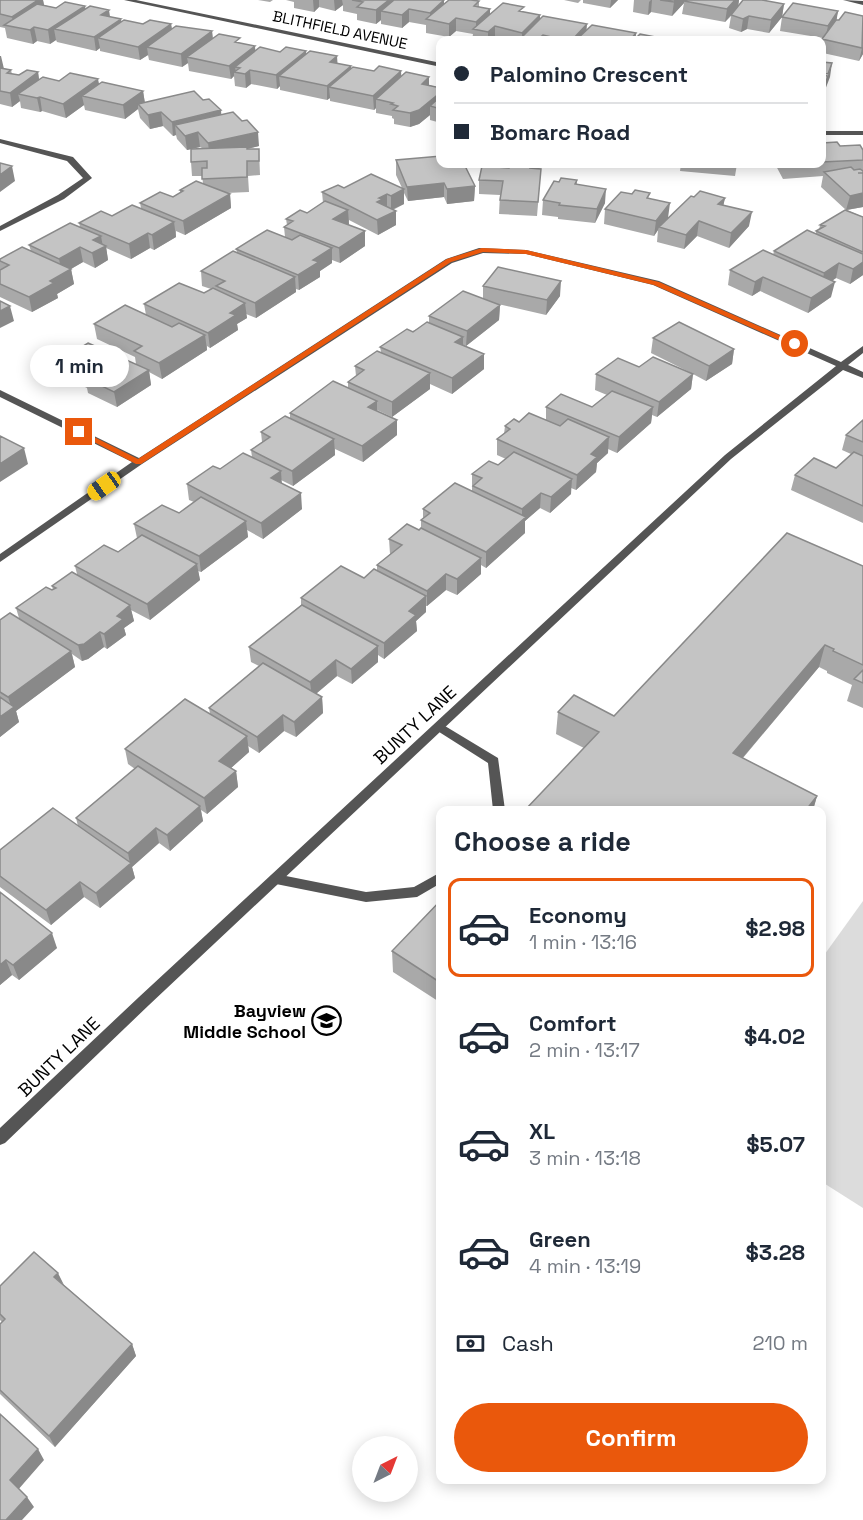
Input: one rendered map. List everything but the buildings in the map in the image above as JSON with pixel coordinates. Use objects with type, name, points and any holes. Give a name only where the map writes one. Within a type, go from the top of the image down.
[{"type":"street","name":"BLITHFIELD AVENUE","points":[[127,0],[436,64]]},
{"type":"street","points":[[846,0],[863,3]]},
{"type":"street","points":[[826,133],[863,133]]},
{"type":"street","points":[[0,141],[70,159],[88,178],[61,197],[0,229]]},
{"type":"street","points":[[0,559],[139,462],[449,261],[482,250],[526,252],[656,283],[863,375]]},
{"type":"street","name":"BUNTY LANE","points":[[0,1138],[728,457],[863,349]]},
{"type":"street","points":[[0,393],[139,462]]},
{"type":"street","points":[[440,727],[494,761],[499,806]]},
{"type":"street","points":[[276,879],[366,897],[417,892],[436,880]]},
{"type":"shaded area","points":[[863,901],[863,1208],[826,1185],[826,952]]},
{"type":"place","name":"Bayview Middle School","points":[[327,1021]]},
{"type":"route","points":[[79,432],[139,462],[449,261],[482,250],[526,252],[656,283],[795,344]]}]
